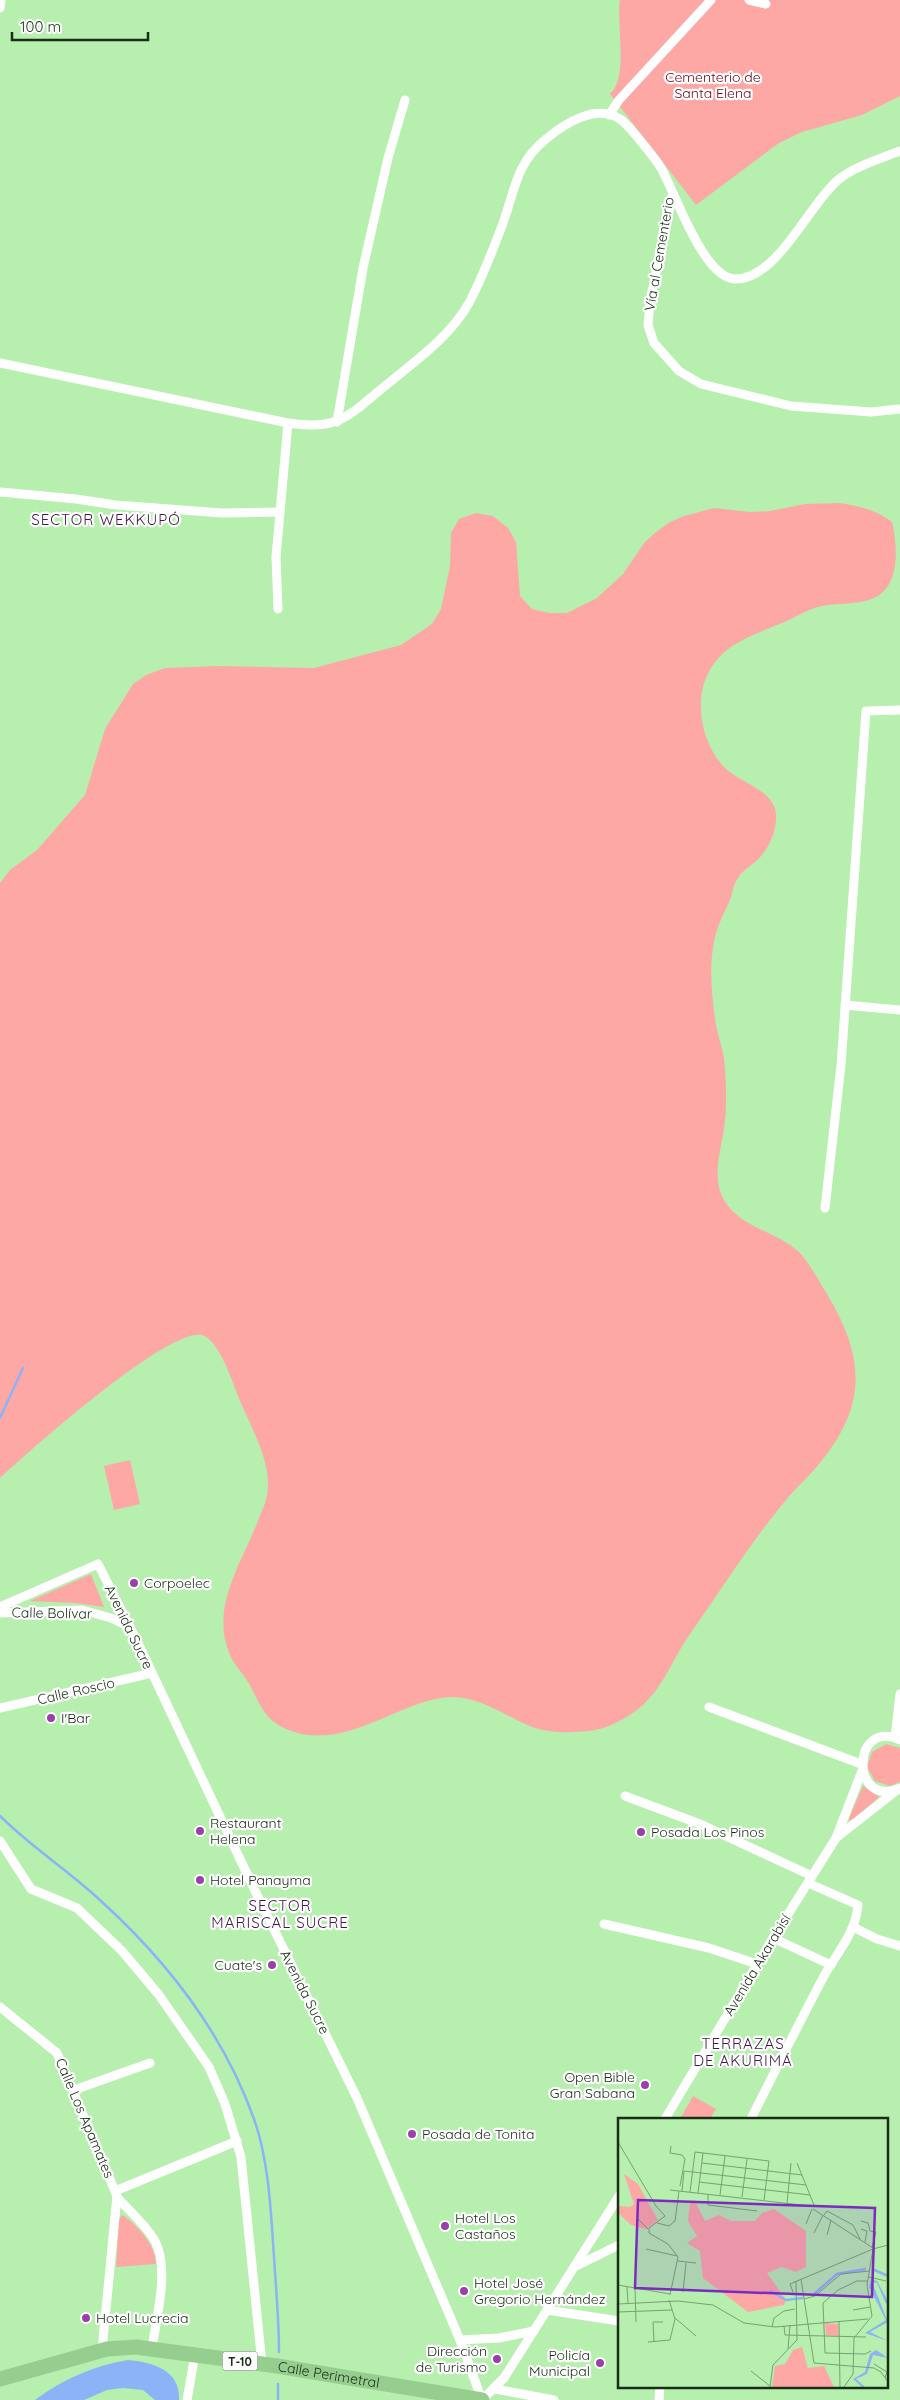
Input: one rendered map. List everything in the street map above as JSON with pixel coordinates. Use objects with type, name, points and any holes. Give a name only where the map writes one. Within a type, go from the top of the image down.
[{"type":"highway","name":"Calle Perimetral","points":[[0,2379],[102,2350],[120,2347],[195,2354],[482,2400]]},
{"type":"street","points":[[0,363],[288,423],[315,425],[337,422],[398,375],[457,321],[469,302],[487,263],[504,221],[517,177],[522,165],[531,154],[543,141],[568,124],[596,114],[609,115],[619,100],[711,0]]},
{"type":"street","points":[[749,0],[766,4]]},
{"type":"street","points":[[337,422],[363,268],[386,166],[405,100]]},
{"type":"street","name":"Vía al Cementerio","points":[[609,115],[620,120],[645,147],[660,168],[672,196],[651,294],[648,325],[654,343],[679,371],[701,384],[791,406],[871,412],[900,409]]},
{"type":"street","points":[[672,196],[696,242],[713,265],[729,278],[744,278],[754,274],[772,260],[837,181],[860,167],[900,151]]},
{"type":"street","points":[[278,609],[276,557],[288,423]]},
{"type":"street","points":[[0,492],[76,499],[116,505],[222,513],[280,512]]},
{"type":"street","points":[[824,1208],[845,1005],[866,711],[900,710]]},
{"type":"street","points":[[845,1005],[900,1010]]},
{"type":"street","name":"Calle Bolívar","points":[[0,1607],[98,1564]]},
{"type":"street","name":"Avenida Sucre","points":[[98,1564],[130,1627],[257,1896],[357,2098],[460,2340],[482,2400]]},
{"type":"street","name":"Calle Bolívar","points":[[0,1612],[82,1610],[111,1618],[130,1627]]},
{"type":"street","name":"Calle Roscio","points":[[0,1708],[152,1674]]},
{"type":"street","points":[[898,1739],[900,1694]]},
{"type":"street","points":[[709,1708],[862,1768],[868,1782],[879,1789],[899,1789]]},
{"type":"street","name":"Avenida Akarabisí","points":[[666,2118],[757,1964],[836,1838],[862,1768],[864,1752],[872,1742],[884,1737],[898,1739]]},
{"type":"street","name":"Avenida Akarabisí","points":[[836,1838],[899,1789]]},
{"type":"street","points":[[625,1796],[700,1824],[858,1905],[853,1927],[831,1965],[752,2118]]},
{"type":"street","points":[[0,1841],[31,1889],[77,1908],[122,1951],[146,1978],[209,2067],[225,2104],[237,2141],[245,2187],[262,2364]]},
{"type":"street","points":[[604,1924],[709,1948],[757,1964]]},
{"type":"street","points":[[853,1927],[900,1946]]},
{"type":"street","points":[[773,1938],[831,1965]]},
{"type":"street","name":"Calle Los Apamates","points":[[0,2007],[57,2053],[116,2194],[153,2239],[160,2254],[161,2285],[152,2349]]},
{"type":"street","points":[[74,2090],[150,2063]]},
{"type":"street","points":[[116,2194],[237,2141]]},
{"type":"street","name":"Calle Los Apamates","points":[[102,2350],[116,2194]]},
{"type":"street","points":[[482,2400],[496,2389],[618,2198]]},
{"type":"street","points":[[573,2268],[618,2246]]},
{"type":"street","points":[[547,2310],[618,2321]]},
{"type":"street","points":[[460,2340],[499,2338],[534,2331]]},
{"type":"street","points":[[187,2400],[195,2354]]},
{"type":"street","points":[[496,2389],[554,2400]]},
{"type":"green space","name":"Cementerio de Santa Elena","points":[[620,0],[900,0],[900,96],[862,115],[802,132],[779,143],[696,205],[610,94],[616,86],[619,76],[621,50]]},
{"type":"green space","points":[[839,503],[867,509],[880,514],[892,522],[896,554],[893,576],[889,585],[874,598],[861,602],[814,608],[737,643],[718,658],[711,668],[705,679],[701,705],[704,731],[715,756],[730,772],[763,793],[774,806],[776,815],[775,828],[768,847],[760,858],[742,873],[735,883],[713,946],[711,973],[713,1000],[716,1025],[724,1058],[726,1089],[724,1130],[718,1160],[718,1181],[724,1200],[731,1210],[750,1224],[792,1246],[801,1254],[827,1294],[840,1319],[850,1342],[855,1364],[852,1406],[844,1427],[814,1470],[778,1510],[751,1546],[688,1637],[651,1697],[638,1709],[618,1722],[587,1731],[545,1730],[532,1727],[477,1701],[453,1697],[421,1703],[342,1733],[322,1736],[301,1734],[280,1726],[261,1707],[248,1682],[232,1659],[225,1637],[223,1619],[231,1585],[265,1503],[268,1491],[265,1464],[258,1440],[242,1407],[228,1371],[219,1353],[208,1338],[202,1335],[185,1338],[160,1350],[67,1419],[0,1478],[0,883],[10,870],[37,850],[85,795],[105,729],[133,684],[146,675],[165,668],[217,666],[314,668],[401,645],[432,624],[441,609],[450,566],[451,533],[459,519],[476,513],[493,516],[508,528],[516,542],[520,596],[532,609],[549,613],[567,613],[597,598],[623,574],[644,543],[670,522],[684,516],[714,508],[750,512],[770,511],[805,504]]},
{"type":"green space","points":[[130,1460],[140,1504],[114,1510],[104,1466]]},
{"type":"green space","points":[[91,1574],[104,1607],[75,1603],[30,1601]]},
{"type":"green space","points":[[886,1744],[900,1748],[900,1782],[890,1786],[875,1781],[867,1767],[872,1752]]},
{"type":"green space","points":[[863,1786],[879,1797],[850,1822],[849,1818]]},
{"type":"green space","points":[[693,2096],[716,2109],[711,2118],[681,2118]]},
{"type":"green space","points":[[122,2215],[145,2236],[153,2250],[156,2264],[116,2267],[119,2219]]},
{"type":"water","points":[[128,2360],[155,2366],[170,2375],[175,2381],[179,2400],[155,2400],[143,2390],[123,2388],[107,2390],[84,2400],[35,2400],[79,2374]]},
{"type":"waterway","points":[[0,1418],[23,1368]]},
{"type":"waterway","points":[[0,1816],[24,1838],[89,1890],[149,1949],[191,2001],[227,2058],[242,2088],[254,2119],[263,2152],[270,2205],[279,2352]]},
{"type":"waterway","points":[[278,2384],[278,2400]]},
{"type":"place","name":"Corpoelec","points":[[134,1583]]},
{"type":"place","name":"I'Bar","points":[[51,1718]]},
{"type":"place","name":"Restaurant Helena","points":[[200,1831]]},
{"type":"place","name":"Posada Los Pinos","points":[[641,1832]]},
{"type":"place","name":"Hotel Panayma","points":[[200,1880]]},
{"type":"place","name":"Cuate's","points":[[272,1965]]},
{"type":"place","name":"Open Bible Gran Sabana","points":[[645,2085]]},
{"type":"place","name":"Posada de Tonita","points":[[412,2134]]},
{"type":"place","name":"Hotel Los Castaños","points":[[445,2226]]},
{"type":"place","name":"Hotel José Gregorio Hernández","points":[[464,2291]]},
{"type":"place","name":"Hotel Lucrecia","points":[[86,2318]]},
{"type":"place","name":"Dirección de Turismo","points":[[497,2359]]},
{"type":"place","name":"Policía Municipal","points":[[600,2363]]},
{"type":"district","name":"SECTOR WEKKUPÓ","points":[[106,519]]},
{"type":"district","name":"SECTOR MARISCAL SUCRE","points":[[280,1914]]},
{"type":"district","name":"TERRAZAS DE AKURIMÁ","points":[[743,2052]]}]
